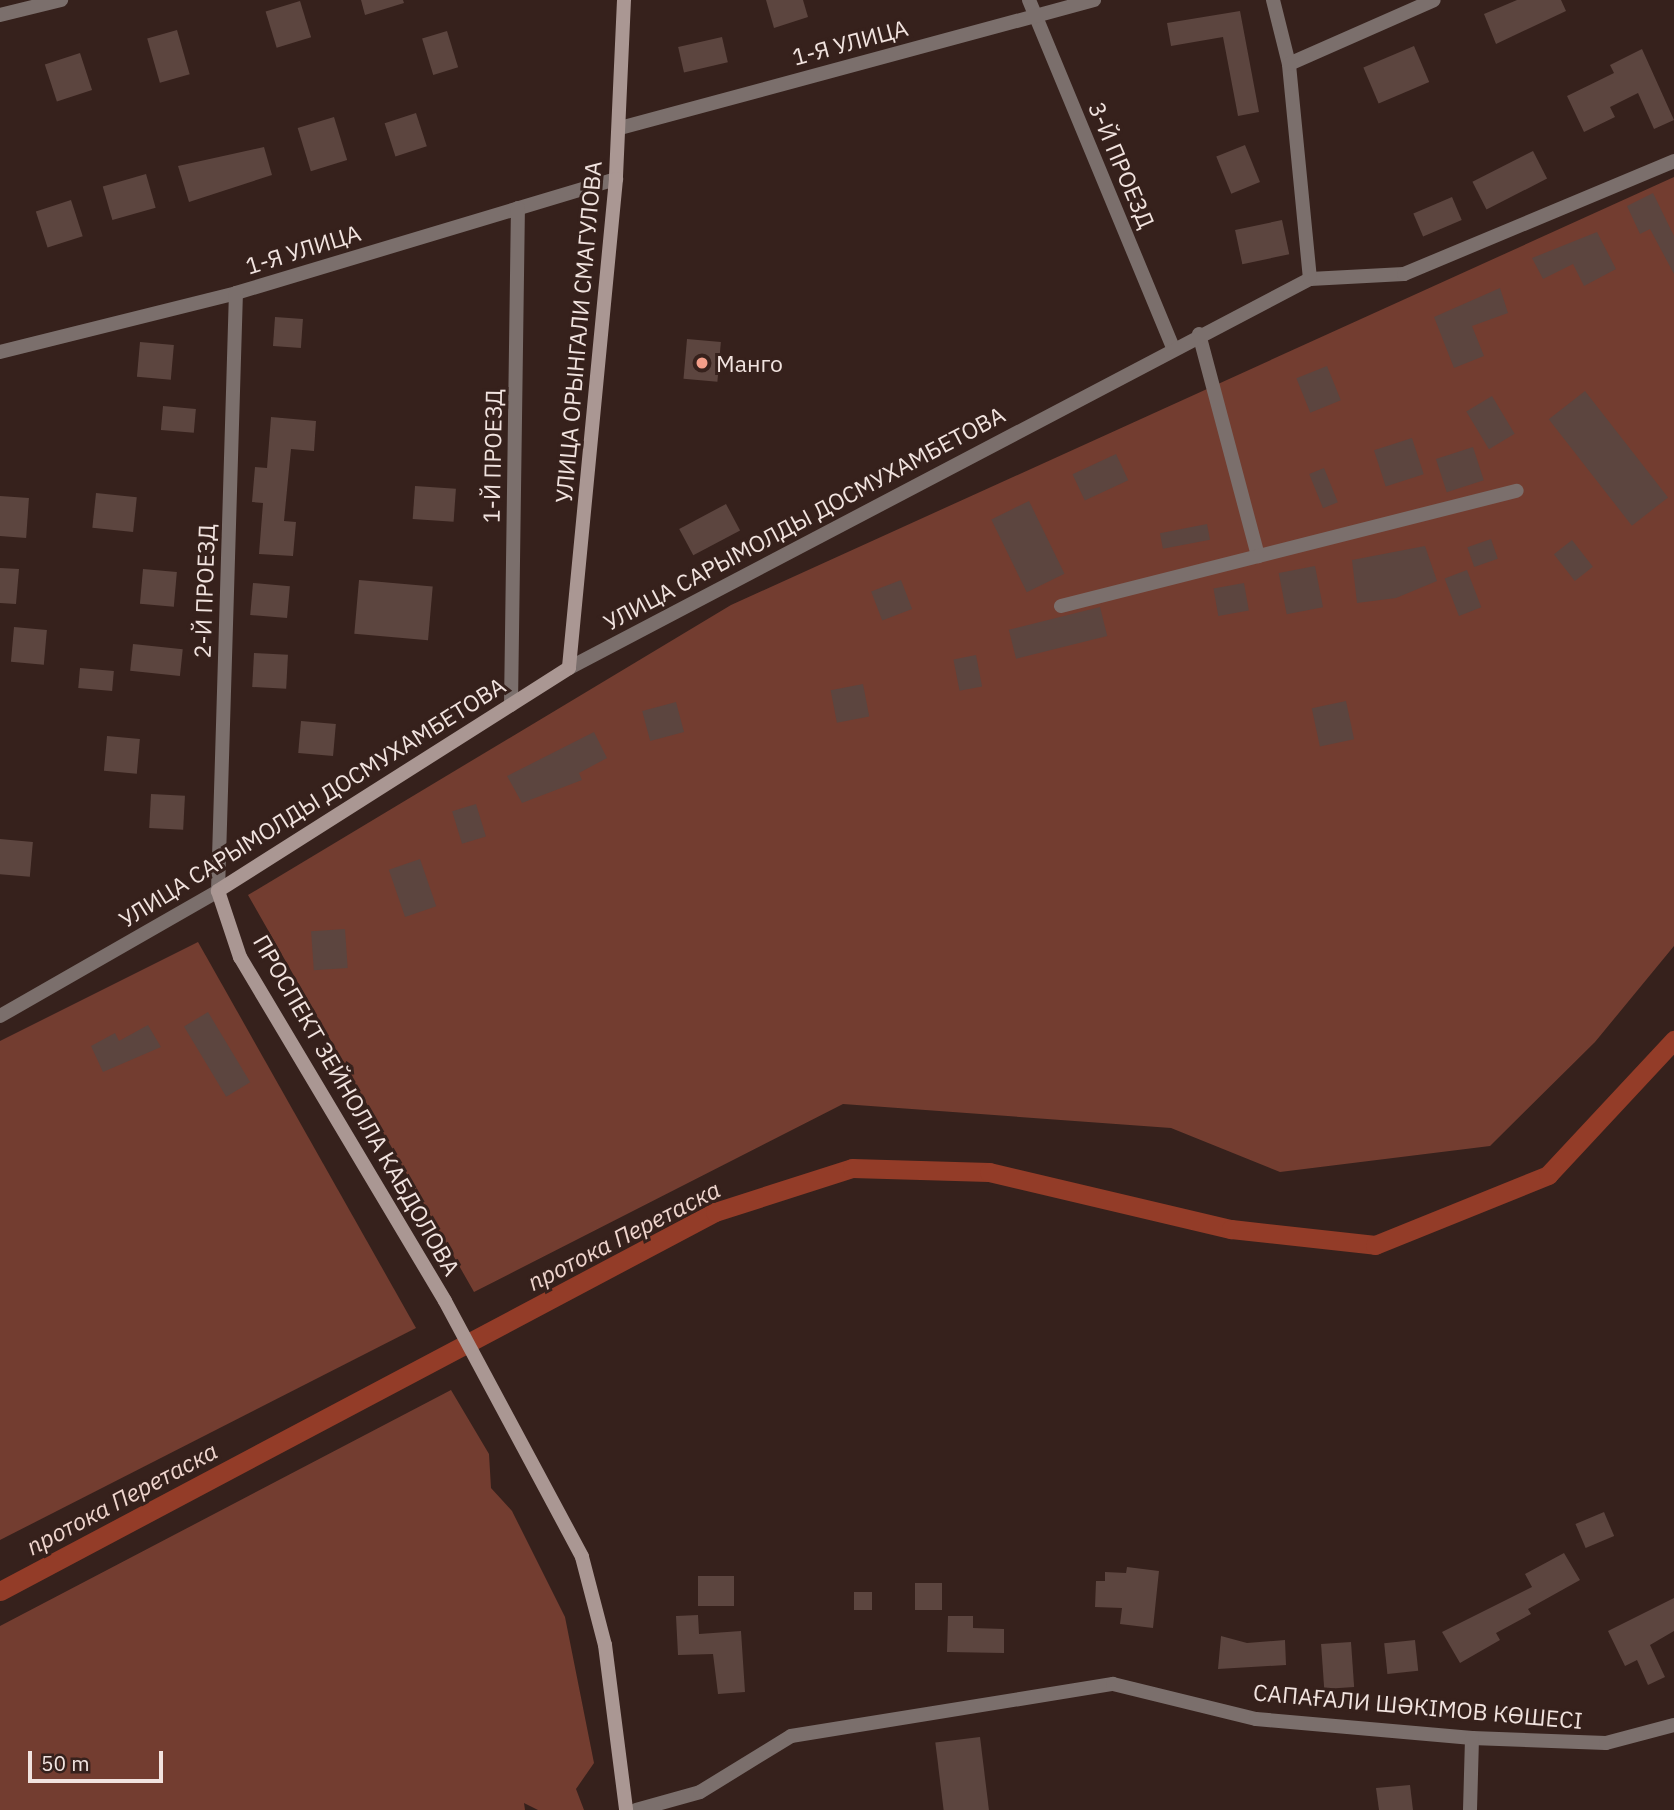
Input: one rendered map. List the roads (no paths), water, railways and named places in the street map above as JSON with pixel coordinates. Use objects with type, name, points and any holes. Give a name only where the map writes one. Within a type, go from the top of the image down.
[{"type":"main road","name":"УЛИЦА ОРЫНГАЛИ СМАГУЛОВА","points":[[569,668],[616,179],[624,0]]},
{"type":"main road","name":"УЛИЦА САРЫМОЛДЫ ДОСМУХАМБЕТОВА","points":[[218,891],[569,668]]},
{"type":"main road","name":"ПРОСПЕКТ ЗЕЙНОЛЛА КАБДОЛОВА","points":[[218,891],[240,957],[445,1301],[527,1446],[582,1557],[607,1658],[626,1810]]},
{"type":"street","points":[[0,15],[61,0]]},
{"type":"street","name":"3-Й ПРОЕЗД","points":[[1029,0],[1173,347]]},
{"type":"street","name":"1-Я УЛИЦА","points":[[620,128],[1094,0]]},
{"type":"street","points":[[1273,0],[1289,64],[1310,279]]},
{"type":"street","points":[[1289,64],[1434,0]]},
{"type":"street","name":"УЛИЦА САРЫМОЛДЫ ДОСМУХАМБЕТОВА","points":[[569,668],[1173,347],[1310,279],[1404,274],[1674,161]]},
{"type":"street","name":"1-Я УЛИЦА","points":[[0,352],[236,293],[616,179]]},
{"type":"street","name":"1-Й ПРОЕЗД","points":[[511,705],[518,208]]},
{"type":"street","name":"2-Й ПРОЕЗД","points":[[218,891],[236,293]]},
{"type":"street","points":[[1199,334],[1258,556]]},
{"type":"street","points":[[1061,606],[1517,491]]},
{"type":"street","name":"УЛИЦА САРЫМОЛДЫ ДОСМУХАМБЕТОВА","points":[[0,1016],[218,891]]},
{"type":"street","name":"САПАҒАЛИ ШӘКІМОВ КӨШЕСІ","points":[[636,1810],[700,1792],[791,1736],[1113,1684],[1256,1719],[1472,1738],[1606,1743],[1674,1725]]},
{"type":"street","points":[[1470,1810],[1472,1738]]},
{"type":"waterway","name":"протока Перетаска","points":[[0,1591],[715,1212],[852,1168],[989,1172],[1231,1229],[1375,1245],[1548,1175],[1674,1040]]},
{"type":"place","name":"Манго","points":[[702,363]]}]
